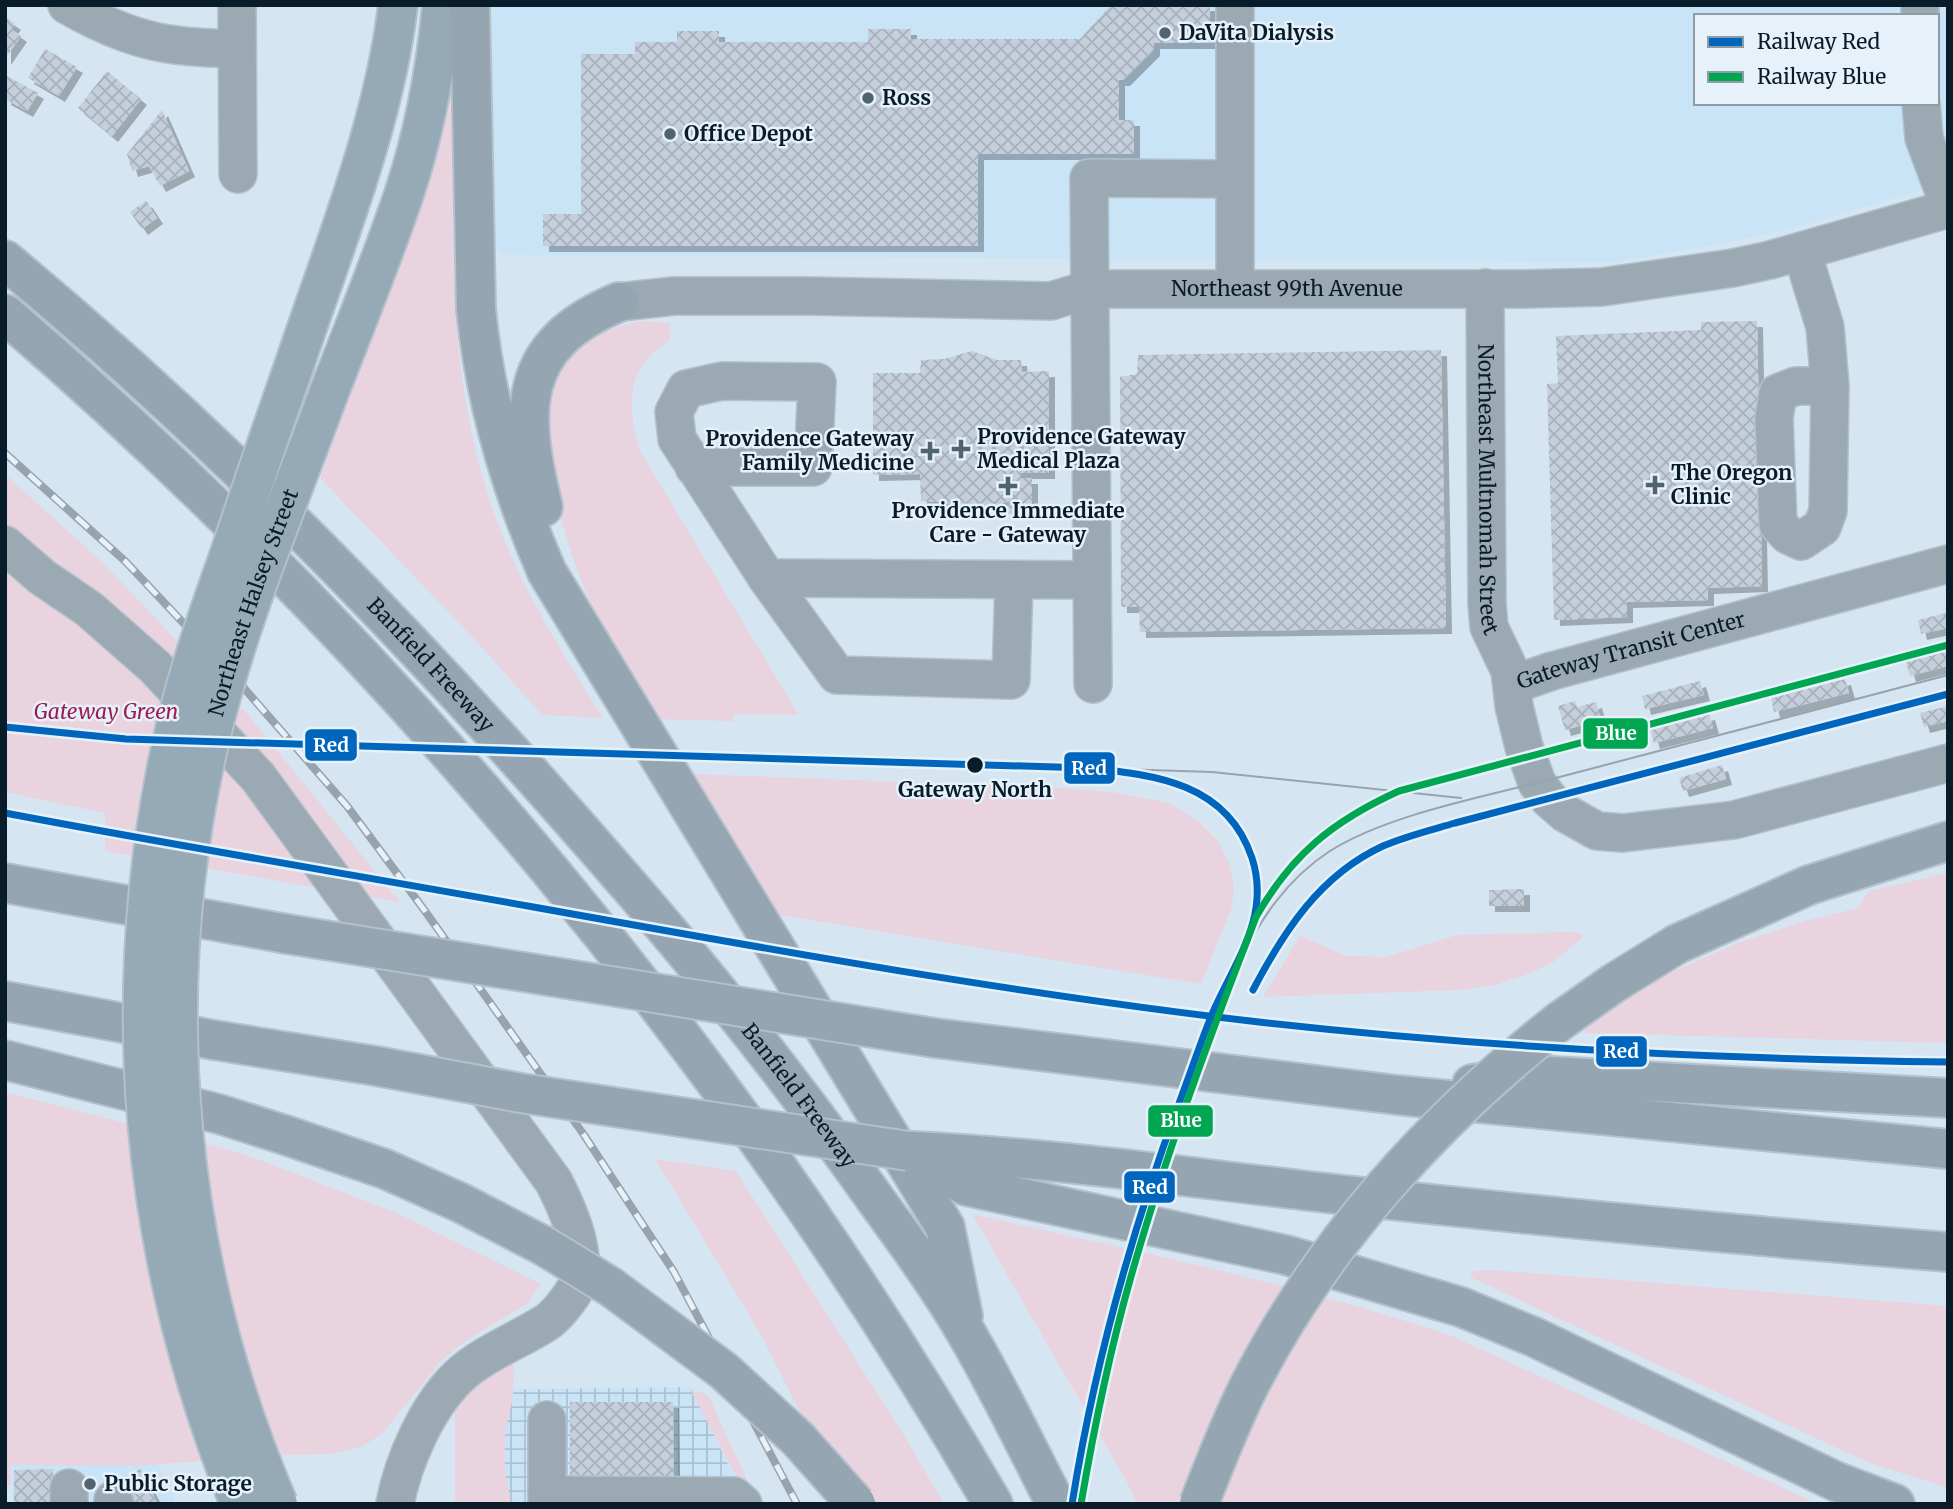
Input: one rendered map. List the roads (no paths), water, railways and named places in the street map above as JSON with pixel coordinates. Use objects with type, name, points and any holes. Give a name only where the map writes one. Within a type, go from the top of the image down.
[{"type":"highway","points":[[470,5],[476,309],[490,404],[511,483],[547,572],[945,1227],[967,1335]]},
{"type":"highway","name":"Banfield Freeway","points":[[5,260],[134,371],[231,461],[362,591],[506,744],[642,900],[778,1067],[841,1150],[967,1335],[1056,1504]]},
{"type":"highway","points":[[547,572],[544,513],[529,439],[528,415],[532,389],[542,362],[556,342],[577,323],[596,311],[619,302]]},
{"type":"highway","points":[[5,314],[106,402],[255,548],[401,701],[531,849],[659,1009],[787,1181],[899,1348],[993,1504]]},
{"type":"highway","points":[[1199,1504],[1248,1388],[1280,1331],[1329,1258],[1370,1204],[1460,1107],[1515,1056],[1560,1021],[1677,944],[1809,885],[1945,842]]},
{"type":"highway","points":[[5,883],[287,934],[935,1038],[1397,1095],[1948,1149]]},
{"type":"highway","points":[[5,1000],[214,1040],[521,1093],[908,1151],[1011,1157],[1750,1236],[1948,1252]]},
{"type":"highway","points":[[5,1060],[219,1114],[385,1169],[461,1203],[544,1247],[611,1287],[723,1371],[798,1439],[856,1504]]},
{"type":"highway","points":[[1397,1095],[1532,1075],[1948,1098]]},
{"type":"highway","points":[[908,1151],[966,1186],[1286,1255],[1461,1307],[1534,1337],[1837,1482],[1895,1504]]},
{"type":"main road","name":"Northeast Halsey Street","points":[[240,1504],[216,1443],[197,1383],[181,1326],[159,1219],[145,1109],[141,1052],[142,990],[151,861],[175,731],[212,604],[370,138],[398,5]]},
{"type":"main road","name":"Northeast Halsey Street","points":[[278,1504],[250,1431],[232,1373],[193,1211],[180,1097],[180,940],[197,800],[210,741],[249,612],[405,193],[430,93],[439,45],[442,5]]},
{"type":"street","points":[[67,5],[89,18],[138,37],[174,45],[237,49]]},
{"type":"street","points":[[237,5],[238,174]]},
{"type":"street","points":[[1235,5],[1235,287]]},
{"type":"street","points":[[1921,105],[1924,138],[1948,202]]},
{"type":"street","points":[[1093,684],[1091,580],[1106,455],[1090,289],[1089,178],[1234,179]]},
{"type":"street","name":"Northeast 99th Avenue","points":[[619,302],[674,296],[1051,301],[1090,289],[1602,287],[1733,268],[1802,252],[1948,209]]},
{"type":"street","points":[[1802,252],[1825,327],[1830,386],[1828,510],[1822,527],[1801,541],[1788,536],[1778,524],[1774,418],[1778,393],[1796,386],[1830,386]]},
{"type":"street","name":"Northeast Multnomah Street","points":[[1485,288],[1487,604],[1489,627],[1509,672]]},
{"type":"street","points":[[694,467],[767,578],[837,675],[1011,680],[1014,580]]},
{"type":"street","points":[[5,545],[42,577],[89,610],[155,667],[258,777],[554,1182],[570,1215],[579,1251],[580,1278],[572,1297],[547,1323],[509,1342],[458,1377],[423,1423],[398,1485],[395,1504]]},
{"type":"street","name":"Gateway Transit Center","points":[[1948,564],[1552,671],[1509,672],[1524,747],[1537,783],[1549,799],[1565,813],[1597,831],[1623,833],[1734,820],[1948,763]]},
{"type":"street","points":[[767,578],[1091,580]]},
{"type":"street","points":[[547,1420],[547,1499],[734,1496],[743,1504]]},
{"type":"tram line","points":[[1235,969],[1275,903],[1300,875],[1330,851],[1380,827],[1438,808],[1948,675]]},
{"type":"tram line","points":[[1088,768],[1212,772],[1461,798]]},
{"type":"railway","points":[[5,453],[125,561],[236,679],[347,806],[584,1135],[674,1272],[797,1504]]},
{"type":"rail line","name":"Blue","points":[[1081,1504],[1115,1336],[1173,1142],[1256,917],[1284,875],[1300,857],[1334,827],[1399,791],[1948,645]]},
{"type":"rail line","name":"Red","points":[[1253,990],[1291,926],[1322,889],[1340,872],[1383,846],[1455,823],[1948,694]]},
{"type":"rail line","name":"Red","points":[[5,727],[126,739],[1088,768],[1139,774],[1163,780],[1186,787],[1207,798],[1225,813],[1241,833],[1252,858],[1257,879],[1254,919],[1240,957],[1204,1035],[1144,1204],[1115,1302],[1091,1402],[1072,1504]]},
{"type":"rail line","name":"Red","points":[[5,813],[808,956],[1169,1011],[1431,1039],[1603,1051],[1948,1062]]},
{"type":"place","name":"DaVita Dialysis","points":[[1165,33]]},
{"type":"place","name":"Ross","points":[[868,98]]},
{"type":"place","name":"Office Depot","points":[[670,134]]},
{"type":"place","name":"Providence Gateway Medical Plaza","points":[[961,449]]},
{"type":"place","name":"Providence Gateway Family Medicine","points":[[930,451]]},
{"type":"place","name":"The Oregon Clinic","points":[[1655,485]]},
{"type":"place","name":"Providence Immediate Care - Gateway","points":[[1008,486]]},
{"type":"place","name":"Gateway North","points":[[975,765]]},
{"type":"place","name":"Public Storage","points":[[90,1484]]},
{"type":"park label","name":"Gateway Green","points":[[106,712]]}]
